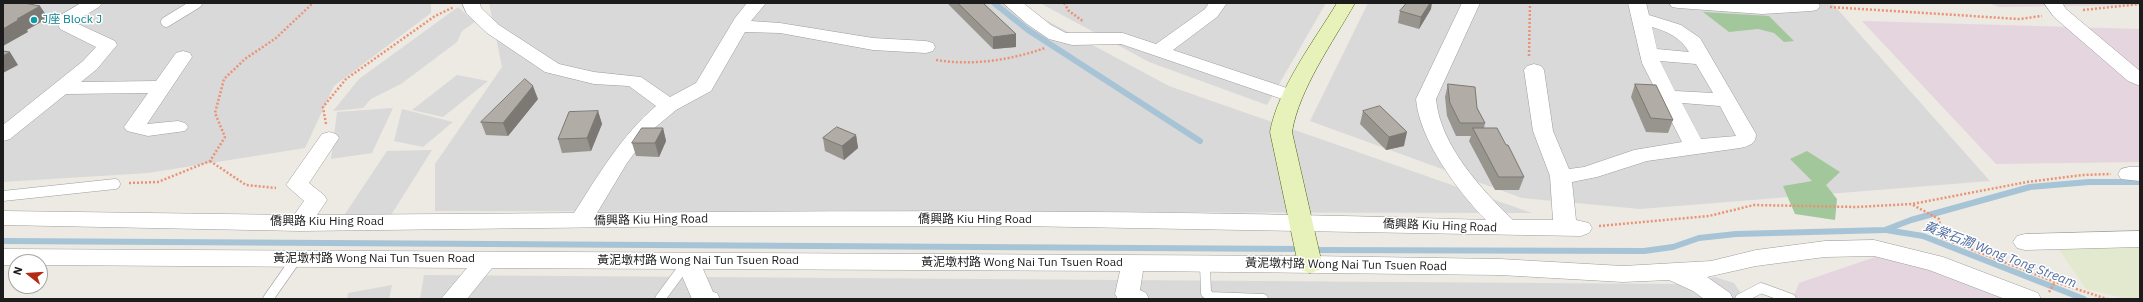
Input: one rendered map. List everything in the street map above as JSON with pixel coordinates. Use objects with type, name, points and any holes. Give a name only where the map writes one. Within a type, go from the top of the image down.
[{"type":"street","points":[[3,135],[90,65],[108,45],[66,25],[65,20],[93,3]]},
{"type":"street","points":[[581,220],[618,160],[644,127],[669,106],[704,87],[741,16],[757,3]]},
{"type":"street","points":[[1012,3],[1055,35],[1081,40],[1105,38],[1124,39],[1292,96]]},
{"type":"street","points":[[1159,51],[1211,13],[1218,3]]},
{"type":"street","points":[[1310,264],[1281,132],[1284,115],[1292,96],[1346,3]]},
{"type":"street","points":[[1471,3],[1426,99],[1427,112],[1436,136],[1473,194],[1507,228]]},
{"type":"street","points":[[1678,3],[1762,9],[1811,6]]},
{"type":"street","points":[[463,5],[473,10],[493,29],[552,68],[594,78],[634,81],[669,106]]},
{"type":"street","points":[[2057,8],[2134,78],[2140,80]]},
{"type":"street","points":[[1561,176],[1583,175],[1619,161],[1694,145],[1740,142],[1746,139],[1746,134],[1692,42],[1685,34],[1639,10]]},
{"type":"street","points":[[1639,10],[1648,54],[1667,96],[1694,145]]},
{"type":"street","points":[[741,16],[780,28],[873,44],[921,47]]},
{"type":"street","points":[[1648,54],[1702,59]]},
{"type":"street","points":[[178,127],[137,130],[134,127],[183,57]]},
{"type":"street","points":[[1534,70],[1543,130],[1561,176],[1573,228]]},
{"type":"street","points":[[62,88],[162,87]]},
{"type":"street","points":[[1667,96],[1726,100]]},
{"type":"street","points":[[300,223],[316,200],[297,186],[329,138]]},
{"type":"street","name":"僑興路 Kiu Hing Road","points":[[3,218],[300,223],[581,220],[1018,219],[1573,228]]},
{"type":"street","points":[[2025,242],[2140,239]]},
{"type":"street","name":"黃泥墩村路 Wong Nai Tun Tsuen Road","points":[[3,257],[1310,264],[1500,267],[1623,274],[1710,269],[1756,258],[1825,249],[1874,248],[1934,263],[2029,299]]},
{"type":"street","points":[[453,299],[474,276],[485,260]]},
{"type":"street","points":[[688,261],[704,298],[708,299]]},
{"type":"street","points":[[1133,263],[1127,294],[1137,299]]},
{"type":"street","points":[[1674,272],[1702,285],[1721,299]]},
{"type":"lane","points":[[166,22],[197,3]]},
{"type":"lane","points":[[3,196],[114,184]]},
{"type":"lane","points":[[268,299],[296,259]]},
{"type":"lane","points":[[660,299],[688,261]]},
{"type":"lane","points":[[1205,264],[1206,293],[1211,298],[1263,299]]},
{"type":"lane","points":[[1740,299],[1761,288],[1791,299]]},
{"type":"path","points":[[114,184],[158,182],[210,161],[225,137],[215,113],[224,79],[245,59],[276,38],[313,3]]},
{"type":"path","points":[[1530,3],[1529,63],[1534,70]]},
{"type":"path","points":[[1811,6],[2019,20],[2057,8],[2140,4]]},
{"type":"path","points":[[324,106],[346,79],[435,16],[463,5]]},
{"type":"path","points":[[921,47],[926,58],[944,63],[966,63],[1012,57],[1041,50]]},
{"type":"path","points":[[210,161],[246,186],[284,188]]},
{"type":"path","points":[[1573,228],[1708,216],[1754,205],[1856,207],[1912,204],[2027,182],[2082,175],[2135,174]]},
{"type":"path","points":[[1912,204],[1939,219],[1942,238],[2054,283],[2107,299]]},
{"type":"shaded area","points":[[3,3],[431,3],[431,13],[334,86],[305,148],[148,173],[3,182]]},
{"type":"shaded area","points":[[489,3],[1014,3],[1169,86],[1532,213],[435,211],[435,164],[502,67]]},
{"type":"shaded area","points":[[1040,3],[1326,3],[1267,105],[1149,62]]},
{"type":"shaded area","points":[[1368,3],[1832,3],[1990,181],[1640,209],[1522,198],[1310,121]]},
{"type":"shaded area","points":[[1988,3],[2140,3],[2140,5],[1999,7]]},
{"type":"shaded area","points":[[458,7],[475,22],[462,31],[457,42],[401,84],[371,99],[363,108],[333,111],[359,79]]},
{"type":"shaded area","points":[[1862,21],[2140,29],[2140,162],[1996,164]]},
{"type":"shaded area","points":[[457,75],[488,81],[443,117],[412,110]]},
{"type":"shaded area","points":[[393,108],[372,153],[331,159],[337,112]]},
{"type":"shaded area","points":[[402,109],[453,122],[423,147],[394,141]]},
{"type":"shaded area","points":[[432,150],[391,215],[343,217],[387,151]]},
{"type":"shaded area","points":[[1881,255],[1924,264],[2004,299],[1793,299],[1799,283]]},
{"type":"shaded area","points":[[424,275],[1677,284],[1715,277],[1734,283],[1745,299],[420,299]]},
{"type":"shaded area","points":[[392,285],[389,299],[347,299],[348,293]]},
{"type":"green space","points":[[1703,12],[1769,16],[1794,41],[1784,42],[1774,33],[1758,29],[1729,32]]},
{"type":"green space","points":[[1807,151],[1840,172],[1826,185],[1837,199],[1835,220],[1795,214],[1783,186],[1812,181],[1790,159]]},
{"type":"green space","points":[[2140,244],[2140,299],[2128,299],[2086,289],[2056,245]]},
{"type":"building","points":[[3,3],[24,3],[40,6],[3,29]]},
{"type":"building","points":[[958,3],[983,3],[1016,34],[993,37]]},
{"type":"building","points":[[1407,3],[1430,3],[1421,17],[1400,11]]},
{"type":"building","points":[[3,51],[10,52],[3,56]]},
{"type":"building","points":[[525,79],[533,86],[503,123],[481,122]]},
{"type":"building","points":[[1448,84],[1475,87],[1477,108],[1485,123],[1460,123],[1450,103]]},
{"type":"building","points":[[1635,84],[1656,85],[1673,120],[1651,118]]},
{"type":"building","points":[[1380,106],[1407,132],[1389,137],[1363,111]]},
{"type":"building","points":[[598,111],[587,138],[558,139],[569,112]]},
{"type":"building","points":[[837,127],[856,135],[842,146],[823,138]]},
{"type":"building","points":[[642,128],[663,128],[655,143],[632,143]]},
{"type":"building","points":[[1473,128],[1497,128],[1506,145],[1508,145],[1524,177],[1499,177]]},
{"type":"waterway","points":[[994,3],[1028,30],[1200,141]]},
{"type":"waterway","points":[[1311,250],[1644,251],[1673,247],[1699,238],[1736,234],[1885,230],[1911,220],[2030,187],[2089,182],[2140,182]]},
{"type":"waterway","name":"黃棠石澗 Wong Tong Stream","points":[[1886,230],[1923,236],[2084,299]]},
{"type":"waterway","points":[[3,241],[1301,249]]},
{"type":"place","name":"J座 Block J","points":[[34,20]]}]
